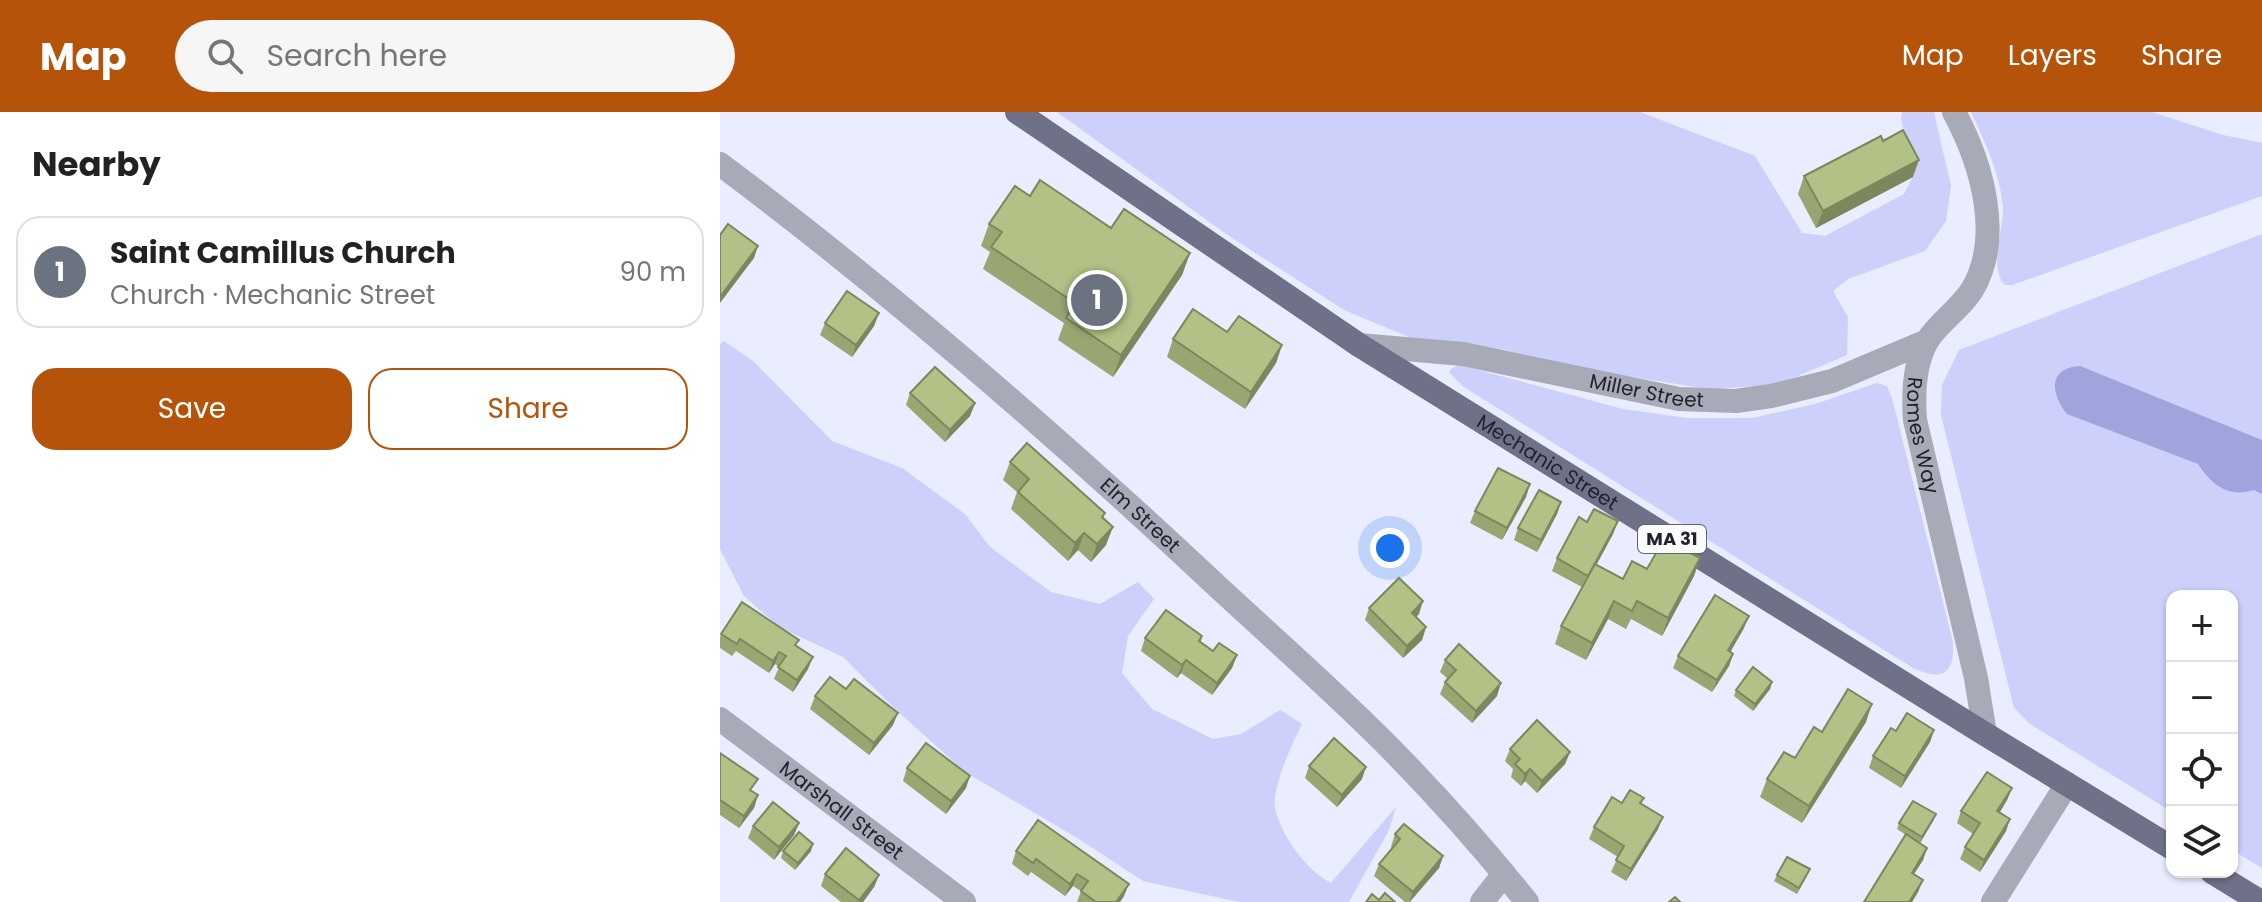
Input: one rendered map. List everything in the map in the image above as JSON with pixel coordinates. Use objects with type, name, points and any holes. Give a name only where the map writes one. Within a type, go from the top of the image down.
[{"type":"main road","name":"Mechanic Street","points":[[1017,112],[1359,345],[2166,844]]},
{"type":"main road","points":[[2222,878],[2261,902]]},
{"type":"street","name":"Romes Way","points":[[1954,112],[1977,168],[1988,226],[1987,245],[1984,262],[1973,288],[1959,308],[1927,341],[1916,373],[1913,396],[1915,420],[1976,678],[1985,734]]},
{"type":"street","name":"Elm Street","points":[[720,164],[806,229],[1010,397],[1150,523],[1382,739],[1527,902]]},
{"type":"street","name":"Miller Street","points":[[1359,345],[1463,354],[1679,399],[1736,401],[1832,381],[1927,341]]},
{"type":"street","name":"Marshall Street","points":[[720,719],[953,899]]},
{"type":"street","points":[[1993,902],[2067,784]]},
{"type":"street","points":[[1482,902],[1504,874]]},
{"type":"shaded area","points":[[1057,112],[1640,112],[1755,156],[1802,233],[1825,236],[1904,194],[1915,173],[1902,112],[1934,112],[1951,186],[1946,221],[1925,251],[1848,279],[1833,291],[1848,317],[1847,355],[1777,385],[1708,389],[1589,370],[1502,349],[1411,338],[1344,310],[1226,234]]},
{"type":"shaded area","points":[[1971,112],[2152,112],[2223,135],[2262,143],[2262,196],[2005,285],[2000,277],[1997,258],[2003,216],[1999,182]]},
{"type":"shaded area","points":[[2262,234],[2262,868],[2238,854],[2238,590],[2166,590],[2166,808],[2030,724],[2014,708],[1941,415],[1942,385],[1959,350]]},
{"type":"shaded area","points":[[724,341],[753,361],[832,441],[902,468],[965,514],[990,547],[1051,592],[1100,604],[1138,582],[1154,599],[1128,636],[1122,673],[1152,709],[1213,739],[1241,734],[1280,710],[1302,724],[1279,778],[1275,808],[1289,841],[1304,861],[1322,877],[1331,883],[1396,807],[1389,830],[1349,902],[1239,902],[1143,881],[965,772],[843,657],[779,627],[744,596],[720,549],[720,344]]},
{"type":"shaded area","points":[[1460,365],[1623,409],[1687,418],[1752,418],[1815,404],[1877,383],[1887,386],[1953,642],[1949,668],[1931,674],[1913,668],[1464,387],[1449,372]]},
{"type":"shaded area","points":[[2080,366],[2262,440],[2262,494],[2254,490],[2229,491],[2215,484],[2198,464],[2067,414],[2055,391],[2055,383],[2062,372]]},
{"type":"building","points":[[1903,130],[1919,160],[1823,211],[1804,176],[1881,136],[1883,141]]},
{"type":"building","points":[[1040,180],[1111,228],[1124,209],[1190,253],[1121,355],[1066,318],[1075,303],[991,247],[1002,232],[989,224],[1015,186],[1030,196]]},
{"type":"building","points":[[728,224],[758,246],[720,297],[720,235]]},
{"type":"building","points":[[847,291],[879,313],[856,345],[825,323]]},
{"type":"building","points":[[1193,309],[1227,332],[1239,316],[1282,345],[1251,392],[1173,339]]},
{"type":"building","points":[[935,367],[975,403],[950,430],[910,393]]},
{"type":"building","points":[[1027,443],[1105,513],[1102,517],[1113,527],[1097,544],[1084,533],[1075,543],[1018,492],[1029,479],[1010,462]]},
{"type":"building","points":[[1498,468],[1530,484],[1507,528],[1475,511]]},
{"type":"building","points":[[1539,490],[1561,502],[1541,540],[1518,528]]},
{"type":"building","points":[[1594,509],[1618,521],[1588,576],[1557,558],[1579,517],[1587,522]]},
{"type":"building","points":[[1664,539],[1700,558],[1668,618],[1637,601],[1632,611],[1614,601],[1592,643],[1561,626],[1595,564],[1623,579],[1632,561],[1647,569]]},
{"type":"building","points":[[1399,578],[1423,601],[1412,613],[1426,627],[1407,646],[1369,608]]},
{"type":"building","points":[[1715,595],[1749,616],[1728,650],[1733,654],[1717,680],[1678,656]]},
{"type":"building","points":[[742,602],[799,640],[795,645],[813,657],[797,680],[778,667],[786,656],[779,652],[773,661],[740,639],[737,644],[721,634]]},
{"type":"building","points":[[1166,610],[1202,636],[1199,641],[1213,651],[1219,643],[1237,655],[1217,683],[1186,660],[1182,665],[1145,638]]},
{"type":"building","points":[[1459,644],[1501,683],[1476,711],[1445,682],[1456,670],[1445,660]]},
{"type":"building","points":[[1753,667],[1772,682],[1755,704],[1736,690]]},
{"type":"building","points":[[830,677],[846,689],[854,679],[898,713],[874,743],[815,696]]},
{"type":"building","points":[[1848,689],[1872,704],[1809,806],[1767,779],[1784,752],[1795,758],[1814,727],[1822,732]]},
{"type":"building","points":[[1907,713],[1934,730],[1905,776],[1873,756],[1891,728],[1896,731]]},
{"type":"building","points":[[1537,720],[1570,752],[1542,781],[1530,769],[1525,774],[1515,764],[1520,759],[1510,749]]},
{"type":"building","points":[[1334,738],[1366,767],[1342,795],[1309,766]]},
{"type":"building","points":[[926,743],[970,776],[951,801],[907,768]]},
{"type":"building","points":[[720,753],[758,779],[750,790],[758,795],[744,816],[720,800]]},
{"type":"building","points":[[1987,772],[2012,788],[1997,811],[2010,819],[1984,860],[1965,847],[1980,823],[1961,811]]},
{"type":"building","points":[[1630,790],[1644,798],[1640,803],[1663,817],[1631,869],[1616,860],[1624,846],[1594,827],[1612,797],[1622,803]]},
{"type":"building","points":[[1913,801],[1936,814],[1922,837],[1899,823]]},
{"type":"building","points":[[773,802],[799,823],[779,847],[753,826]]},
{"type":"building","points":[[1038,820],[1129,884],[1116,902],[1096,902],[1081,891],[1088,881],[1077,874],[1070,884],[1036,859],[1033,863],[1016,851]]},
{"type":"building","points":[[1404,824],[1443,856],[1413,892],[1379,864],[1400,839],[1395,834]]},
{"type":"building","points":[[799,832],[813,844],[798,863],[783,851]]},
{"type":"building","points":[[1906,834],[1927,848],[1912,873],[1923,880],[1909,902],[1864,902]]},
{"type":"building","points":[[846,848],[879,875],[859,900],[825,874]]},
{"type":"building","points":[[1787,857],[1810,869],[1799,888],[1777,875]]},
{"type":"building","points":[[1385,893],[1395,902],[1366,902],[1372,894],[1379,900]]},
{"type":"place","name":"Saint Camillus Church","points":[[1097,300]]}]
